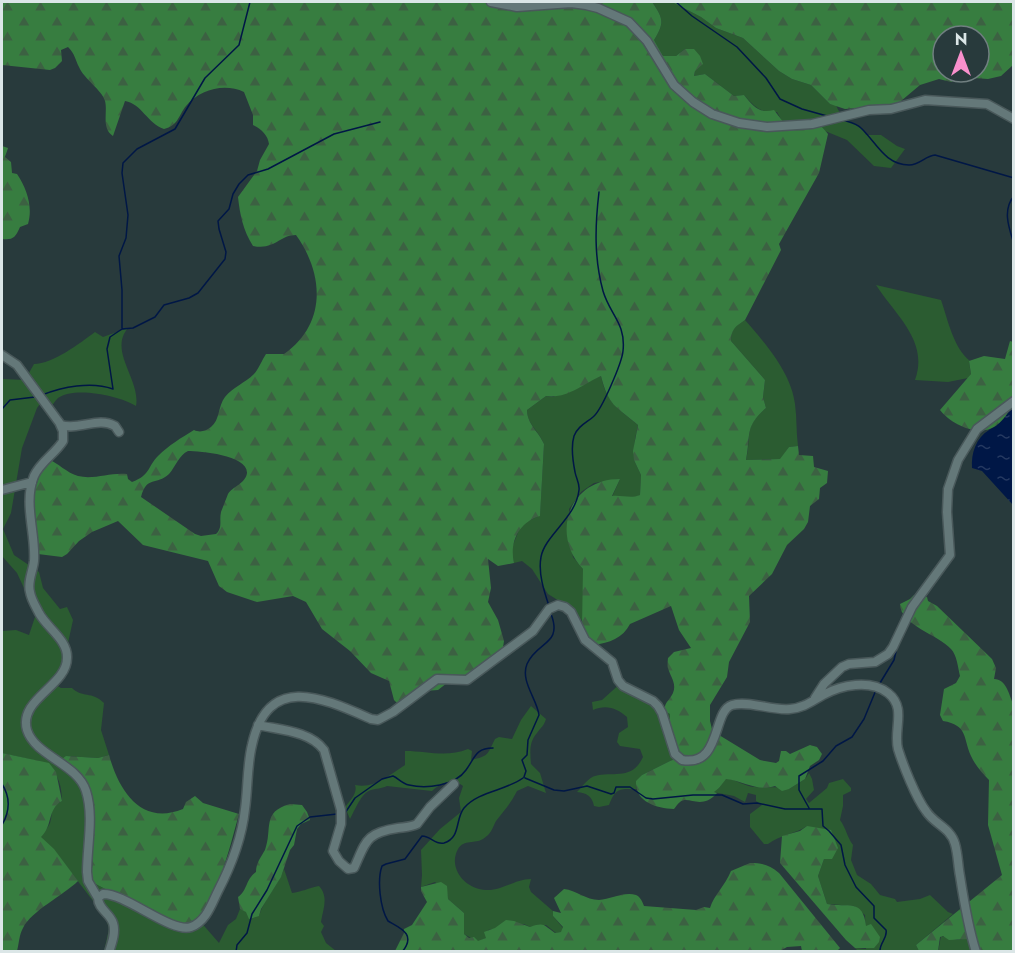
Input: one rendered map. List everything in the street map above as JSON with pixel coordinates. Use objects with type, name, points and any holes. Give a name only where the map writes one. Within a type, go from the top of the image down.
[{"type":"street","points":[[491,2],[517,7],[571,3],[586,5],[629,22],[647,41],[674,85],[693,102],[712,114],[739,123],[767,127],[812,124],[869,110],[891,109],[925,100],[987,104],[1014,119]]},
{"type":"street","points":[[2,355],[17,364],[63,431],[63,441],[39,467],[32,482],[29,502],[34,551],[30,592],[40,615],[63,643],[68,656],[65,668],[29,710],[26,719],[31,739],[70,771],[86,789],[89,815],[88,881],[98,898],[98,904],[113,925],[114,932],[109,951]]},
{"type":"street","points":[[813,701],[824,684],[842,667],[849,664],[875,662],[888,654],[893,647],[912,607],[950,555],[948,489],[958,460],[977,429],[1014,401]]},
{"type":"street","points":[[59,422],[68,427],[106,422],[115,426],[118,432]]},
{"type":"street","points":[[2,490],[32,482]]},
{"type":"street","points":[[98,898],[107,894],[179,927],[194,926],[205,916],[227,872],[243,822],[251,748],[258,726],[273,704],[292,697],[308,697],[331,701],[378,720],[393,712],[437,679],[460,680],[472,676],[537,628],[549,609],[558,605],[571,612],[585,640],[609,658],[623,686],[653,701],[658,706],[675,754],[680,760],[691,761],[705,754],[713,743],[724,710],[730,706],[744,704],[782,710],[799,708],[825,693],[862,684],[888,693],[899,712],[897,744],[904,764],[926,812],[945,828],[956,845],[963,896],[976,951]]},
{"type":"street","points":[[258,726],[304,736],[319,744],[324,750],[341,810],[341,824],[333,851],[345,868],[354,868],[364,843],[369,837],[390,829],[417,824],[430,807],[454,784]]},
{"type":"green space","points":[[2,2],[498,2],[594,6],[596,2],[652,2],[661,20],[660,29],[654,40],[663,56],[676,56],[685,49],[694,49],[703,64],[695,71],[694,76],[705,74],[734,96],[744,95],[760,110],[774,110],[784,123],[822,127],[828,134],[819,173],[779,244],[781,250],[745,320],[733,331],[731,341],[765,380],[763,397],[766,408],[751,426],[746,460],[780,459],[789,447],[798,446],[799,455],[813,456],[814,467],[828,471],[827,483],[820,488],[819,499],[810,506],[808,522],[804,529],[787,545],[772,574],[749,596],[750,622],[729,662],[727,677],[710,705],[713,733],[760,760],[776,763],[779,761],[781,751],[790,754],[810,745],[817,747],[822,754],[819,760],[810,766],[805,779],[782,791],[775,786],[762,788],[726,779],[714,792],[717,793],[706,801],[684,800],[674,809],[654,805],[639,794],[636,781],[642,775],[680,756],[670,727],[670,714],[664,711],[674,689],[668,658],[674,652],[691,648],[679,630],[671,606],[630,624],[619,636],[605,643],[594,645],[585,637],[582,628],[583,569],[573,555],[568,540],[567,525],[570,511],[577,498],[588,488],[602,481],[620,479],[612,496],[640,495],[641,475],[634,460],[633,451],[638,425],[610,400],[601,376],[568,393],[546,396],[527,410],[531,424],[544,444],[540,516],[526,523],[517,534],[513,548],[514,563],[498,566],[488,559],[491,588],[488,602],[498,620],[504,641],[501,660],[476,677],[447,683],[438,690],[424,691],[402,708],[394,700],[389,681],[371,673],[350,651],[322,629],[306,602],[293,596],[257,602],[227,592],[219,586],[208,561],[143,545],[118,521],[92,532],[62,557],[38,554],[33,516],[34,494],[48,459],[78,476],[127,474],[128,479],[132,482],[143,477],[158,456],[171,445],[194,430],[207,430],[214,424],[225,397],[254,374],[266,354],[284,354],[298,342],[308,328],[314,313],[317,298],[316,282],[312,266],[296,235],[285,237],[267,246],[253,246],[244,228],[238,197],[257,171],[269,144],[264,133],[253,125],[253,115],[244,92],[221,88],[198,95],[186,106],[175,123],[164,129],[153,123],[136,106],[125,101],[113,136],[107,129],[106,105],[103,97],[81,71],[74,54],[68,47],[61,50],[62,61],[50,70],[2,65]],"holes":[[[188,451],[222,455],[240,462],[245,467],[247,473],[244,480],[228,494],[216,534],[201,536],[195,534],[141,497],[149,483],[169,474],[182,455]]]},
{"type":"green space","points":[[652,2],[672,2],[701,17],[716,28],[743,38],[779,71],[792,79],[811,85],[830,104],[836,105],[843,117],[863,129],[866,135],[881,135],[905,149],[891,168],[874,166],[847,140],[825,131],[822,127],[783,123],[777,112],[758,108],[744,95],[734,96],[705,74],[694,76],[695,72],[685,49],[676,56],[663,56],[654,40],[660,29],[661,20]]},
{"type":"green space","points":[[672,2],[1013,2],[1013,65],[1001,76],[991,78],[991,24],[931,24],[931,82],[920,85],[893,105],[845,109],[830,104],[811,85],[792,79],[779,71],[743,38],[716,28],[701,17]]},
{"type":"green space","points":[[2,146],[8,148],[5,157],[11,162],[12,173],[17,174],[24,186],[29,205],[28,224],[20,227],[11,239],[2,239]]},
{"type":"green space","points":[[876,285],[941,300],[955,341],[970,361],[971,374],[968,378],[948,382],[915,380],[918,353],[914,341],[901,318]]},
{"type":"green space","points":[[745,320],[783,369],[793,392],[798,446],[789,447],[781,459],[746,460],[751,426],[766,408],[763,397],[765,380],[731,341],[734,328]]},
{"type":"green space","points":[[128,328],[123,337],[123,356],[134,386],[136,406],[109,396],[86,393],[66,394],[58,398],[49,409],[42,401],[37,408],[22,448],[11,513],[3,529],[14,555],[39,572],[43,588],[60,609],[67,607],[73,620],[68,643],[71,661],[56,685],[61,688],[72,688],[100,699],[104,703],[101,730],[109,755],[98,758],[66,756],[81,778],[93,862],[90,881],[154,910],[164,917],[199,920],[219,943],[228,925],[236,919],[240,909],[259,916],[284,869],[292,893],[319,886],[322,890],[324,903],[321,922],[324,926],[321,932],[326,943],[336,951],[104,951],[109,929],[106,918],[54,850],[40,837],[50,823],[53,808],[62,801],[61,787],[57,777],[44,764],[2,753],[2,631],[16,630],[29,635],[36,614],[17,573],[2,556],[2,379],[25,380],[34,364],[58,357],[95,332],[103,337]]},
{"type":"green space","points":[[1010,341],[1013,342],[1013,407],[999,423],[987,430],[972,430],[951,420],[940,410],[971,374],[969,361],[984,356],[1005,359]]},
{"type":"green space","points":[[601,376],[610,399],[638,425],[634,460],[641,475],[640,495],[612,497],[620,479],[594,483],[581,492],[569,509],[573,557],[583,569],[583,622],[572,609],[548,594],[532,569],[522,561],[514,563],[511,550],[521,525],[540,515],[544,444],[529,419],[527,410],[546,396],[553,397]]},
{"type":"green space","points":[[914,595],[927,597],[928,601],[937,606],[992,659],[996,668],[994,679],[1004,684],[1013,704],[1013,951],[972,951],[968,939],[949,940],[943,936],[940,937],[938,951],[919,951],[916,945],[1002,875],[988,825],[989,780],[973,759],[961,729],[943,721],[940,715],[944,689],[956,683],[960,676],[956,658],[945,644],[906,618],[900,604]]},
{"type":"green space","points":[[622,682],[648,696],[653,696],[664,711],[670,714],[670,727],[680,756],[642,775],[637,789],[619,790],[609,805],[594,806],[588,796],[577,792],[590,778],[628,772],[639,765],[643,757],[640,749],[620,746],[617,742],[619,733],[628,727],[627,717],[611,708],[602,707],[593,710],[592,702],[602,700]]},
{"type":"green space","points":[[531,706],[546,719],[534,736],[530,751],[531,764],[540,773],[546,793],[528,786],[517,791],[488,835],[483,839],[460,846],[455,857],[455,864],[461,877],[479,889],[492,890],[531,879],[529,887],[531,892],[553,911],[553,916],[563,928],[562,932],[556,933],[546,925],[530,927],[524,924],[488,930],[486,938],[478,942],[464,934],[464,913],[448,899],[447,893],[435,882],[421,887],[421,850],[440,829],[461,812],[459,798],[463,786],[455,782],[447,782],[432,791],[387,786],[367,792],[350,819],[345,807],[354,794],[355,785],[375,783],[405,765],[405,751],[444,754],[468,749],[472,751],[471,760],[484,756],[489,752],[495,739],[499,737],[512,739]]},
{"type":"green space","points":[[2,753],[49,763],[56,772],[62,801],[54,808],[45,833],[41,837],[54,849],[78,881],[33,915],[23,928],[17,951],[2,951]]},
{"type":"green space","points":[[109,755],[126,792],[144,809],[155,813],[168,813],[183,809],[186,802],[195,796],[203,803],[239,814],[217,884],[196,923],[182,924],[164,917],[154,910],[90,881],[93,862],[90,791],[62,759],[66,756],[98,758]]},
{"type":"green space","points":[[809,773],[814,790],[806,799],[809,803],[827,788],[829,783],[843,779],[851,788],[851,791],[843,795],[840,820],[853,845],[851,860],[857,875],[871,884],[880,895],[895,899],[897,902],[920,899],[930,895],[953,914],[916,945],[919,951],[858,951],[855,948],[866,949],[865,915],[854,906],[827,904],[818,876],[824,859],[807,826],[764,844],[750,827],[750,814],[762,805],[756,801],[756,795],[748,793],[745,802],[734,796],[713,792],[726,778],[754,787],[789,789],[805,779]]},
{"type":"green space","points":[[290,804],[302,805],[310,820],[301,824],[297,829],[294,845],[290,850],[281,877],[259,916],[249,919],[246,912],[240,909],[238,897],[256,872],[265,850],[271,817],[281,807]]},
{"type":"green space","points":[[807,826],[831,830],[838,848],[832,859],[824,859],[818,876],[827,904],[853,906],[862,911],[866,926],[871,924],[880,937],[874,948],[855,948],[846,940],[780,863],[782,836],[800,831]]},
{"type":"green space","points":[[750,863],[765,865],[779,873],[840,948],[836,952],[802,951],[801,946],[787,947],[778,952],[395,951],[404,929],[412,925],[427,902],[421,887],[441,882],[447,886],[448,899],[464,913],[464,934],[478,941],[486,938],[484,932],[506,920],[530,927],[546,926],[555,933],[561,932],[563,927],[553,916],[553,911],[561,913],[554,898],[564,889],[594,900],[632,894],[639,897],[644,906],[696,910],[704,907],[710,908],[731,871]]},
{"type":"green space","points":[[941,936],[957,940],[968,938],[972,951],[938,952]]},
{"type":"water","points":[[1013,407],[1013,505],[982,471],[972,468],[972,462],[975,446],[981,437],[996,426]]},
{"type":"waterway","points":[[122,328],[119,256],[126,238],[128,215],[122,173],[123,163],[137,149],[175,129],[205,78],[239,45],[250,2]]},
{"type":"waterway","points":[[676,2],[737,47],[766,78],[780,99],[802,109],[827,116]]},
{"type":"waterway","points":[[843,120],[859,126],[887,157],[901,164],[913,165],[935,155],[1014,178]]},
{"type":"waterway","points":[[42,395],[77,386],[95,385],[113,389],[107,349],[110,337],[122,329],[133,328],[155,317],[164,305],[198,293],[225,259],[226,252],[218,221],[229,209],[233,194],[248,175],[268,169],[334,134],[380,122]]},
{"type":"waterway","points":[[549,606],[543,588],[540,563],[548,541],[567,518],[577,500],[579,488],[573,459],[574,436],[580,427],[597,413],[615,375],[623,351],[620,326],[603,291],[598,266],[596,230],[599,192]]},
{"type":"waterway","points":[[1014,196],[1007,213],[1014,244]]},
{"type":"waterway","points":[[2,409],[10,400],[35,397]]},
{"type":"waterway","points":[[524,777],[526,771],[522,760],[527,755],[528,740],[539,715],[527,683],[525,670],[531,657],[554,632],[551,614]]},
{"type":"waterway","points":[[880,683],[894,660],[897,647]]},
{"type":"waterway","points":[[809,808],[799,790],[799,776],[823,761],[836,746],[852,737],[864,719],[876,690]]},
{"type":"waterway","points":[[345,813],[355,798],[382,779],[393,776],[404,783],[416,786],[448,783],[461,775],[479,752],[493,748]]},
{"type":"waterway","points":[[402,952],[408,941],[407,936],[402,929],[388,921],[381,902],[380,872],[382,866],[405,859],[422,836],[435,842],[449,841],[455,833],[461,812],[470,802],[523,778]]},
{"type":"waterway","points":[[525,778],[554,790],[564,791],[587,786],[611,794],[614,793],[616,787],[630,787],[646,798],[653,799],[722,795],[743,804],[757,803],[785,809],[822,809],[823,826],[841,845],[845,865],[856,887],[874,906],[874,918],[886,930],[880,952]]},
{"type":"waterway","points":[[2,784],[7,794],[8,804],[7,815],[2,825]]},
{"type":"waterway","points":[[236,952],[237,945],[247,933],[252,914],[267,890],[297,826],[310,817],[337,814]]}]
